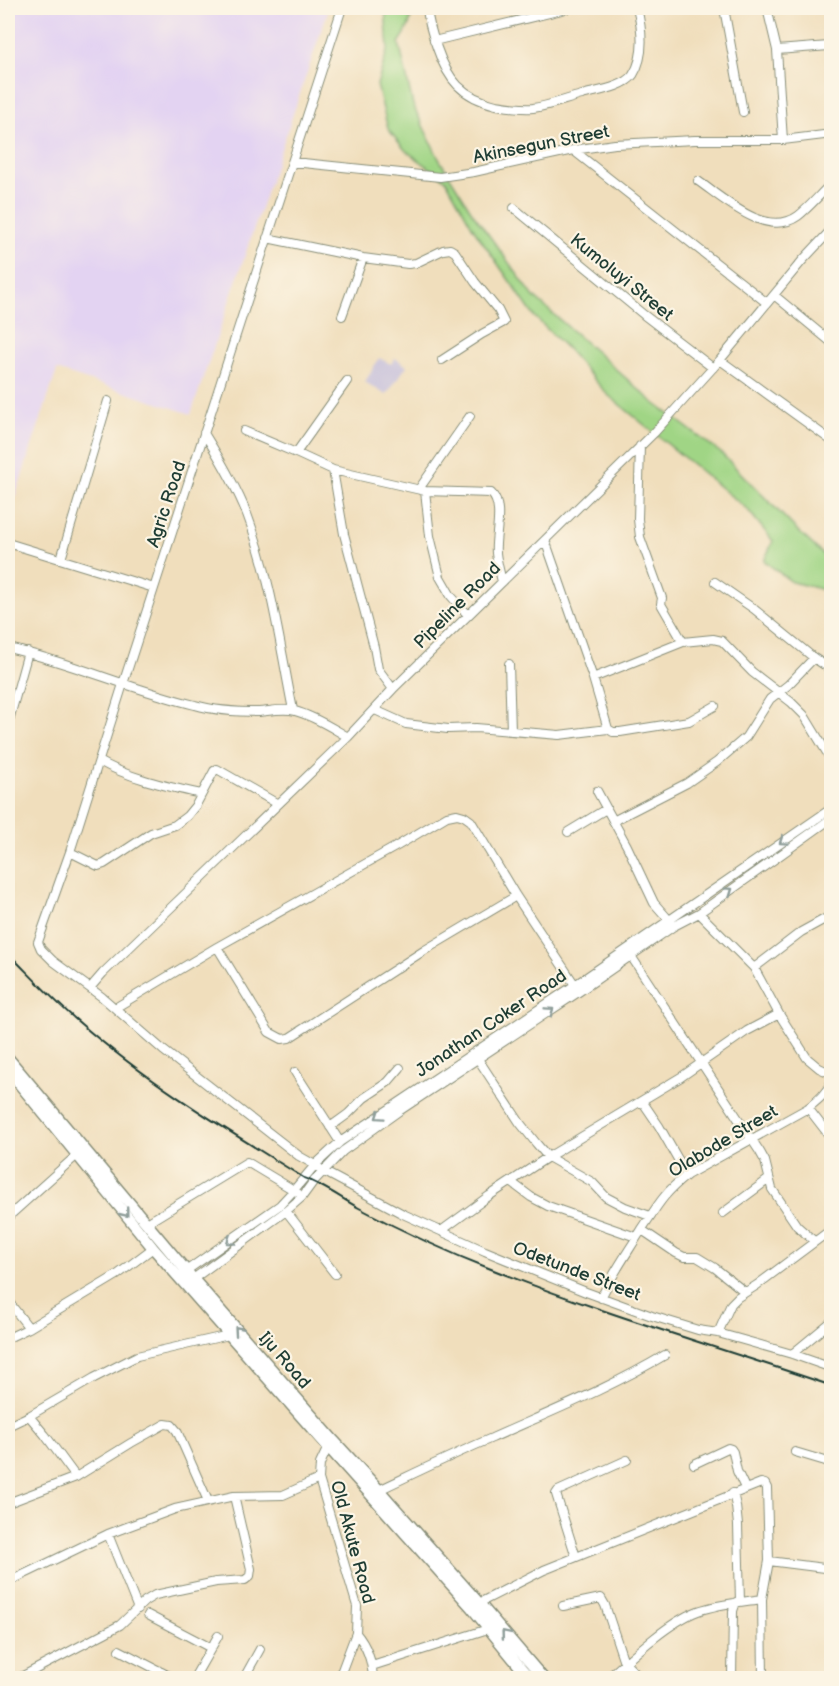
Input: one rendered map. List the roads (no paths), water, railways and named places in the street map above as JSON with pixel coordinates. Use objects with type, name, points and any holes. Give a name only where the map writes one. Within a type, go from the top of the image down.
[{"type":"main road","name":"Iju Road","points":[[8,1058],[147,1223],[229,1335],[472,1608],[529,1678]]},
{"type":"main road","name":"Iju Road","points":[[8,1070],[153,1248],[186,1277],[380,1490],[543,1678]]},
{"type":"street","name":"Agric Road","points":[[90,988],[52,961],[38,942],[70,852],[342,8]]},
{"type":"street","points":[[427,8],[434,41],[443,67],[451,79],[473,97],[486,102],[535,108],[624,83],[632,77],[641,52],[640,20],[637,8]]},
{"type":"street","points":[[434,41],[550,10],[570,8]]},
{"type":"street","points":[[724,8],[743,112]]},
{"type":"street","points":[[767,8],[777,50],[783,140]]},
{"type":"street","points":[[777,50],[829,46]]},
{"type":"street","name":"Akinsegun Street","points":[[292,163],[440,177],[573,150],[615,144],[695,140],[783,140],[831,134]]},
{"type":"street","points":[[573,150],[766,303]]},
{"type":"street","points":[[698,181],[747,215],[772,224],[797,217],[831,183]]},
{"type":"street","name":"Kumoluyi Street","points":[[514,208],[644,315],[713,368]]},
{"type":"street","name":"Pipeline Road","points":[[90,988],[348,737],[393,689],[671,416],[831,229]]},
{"type":"street","points":[[267,238],[363,258],[408,264],[416,263],[443,250],[450,249],[455,252],[475,282],[498,310],[504,322],[442,360]]},
{"type":"street","points":[[342,315],[363,258]]},
{"type":"street","points":[[774,295],[831,343]]},
{"type":"street","points":[[720,360],[831,441]]},
{"type":"street","points":[[296,453],[347,381]]},
{"type":"street","points":[[61,559],[108,401]]},
{"type":"street","points":[[468,615],[451,596],[440,577],[422,490],[470,416]]},
{"type":"street","points":[[243,431],[333,470],[422,490],[491,493],[495,497],[499,527],[495,542],[502,582]]},
{"type":"street","points":[[204,433],[247,514],[274,612],[293,710]]},
{"type":"street","points":[[640,446],[638,519],[640,537],[662,598],[661,604],[683,642]]},
{"type":"street","points":[[333,470],[344,534],[378,669],[393,689]]},
{"type":"street","points":[[544,540],[593,678],[608,729]]},
{"type":"street","points":[[11,544],[154,588]]},
{"type":"street","points":[[715,582],[754,609],[831,670]]},
{"type":"street","points":[[593,678],[683,642],[713,639],[722,642],[752,672],[804,715],[831,761]]},
{"type":"street","points":[[8,648],[28,652],[195,705],[240,712],[293,710],[348,737]]},
{"type":"street","points":[[8,724],[28,652]]},
{"type":"street","points":[[613,821],[687,783],[717,762],[746,737],[771,699],[814,658]]},
{"type":"street","points":[[509,664],[511,731]]},
{"type":"street","points":[[375,710],[406,724],[448,729],[476,728],[568,735],[608,729],[620,732],[689,721],[715,706]]},
{"type":"street","points":[[99,761],[143,780],[201,794]]},
{"type":"street","points":[[70,852],[99,866],[151,833],[175,825],[196,805],[217,769],[278,804]]},
{"type":"street","points":[[597,791],[654,903],[669,920]]},
{"type":"street","name":"Jonathan Coker Road","points":[[186,1277],[280,1205],[315,1165],[340,1142],[575,985],[831,808]]},
{"type":"street","points":[[567,832],[606,809]]},
{"type":"street","points":[[115,1008],[447,816],[464,816],[471,821],[516,896],[575,985]]},
{"type":"street","name":"Jonathan Coker Road","points":[[186,1277],[286,1211],[343,1151],[674,926],[699,913],[831,818]]},
{"type":"street","points":[[217,947],[269,1032],[282,1039],[289,1038],[425,950],[516,896]]},
{"type":"street","points":[[699,913],[754,968],[807,1058],[831,1074]]},
{"type":"street","points":[[754,968],[801,932],[831,915]]},
{"type":"street","points":[[631,956],[765,1161],[772,1189],[797,1226],[814,1241]]},
{"type":"street","name":"Odetunde Street","points":[[90,988],[172,1057],[299,1156],[368,1196],[486,1251],[601,1298],[652,1316],[792,1354],[831,1368]]},
{"type":"street","points":[[441,1231],[548,1157],[681,1077],[747,1031],[779,1014]]},
{"type":"street","points":[[478,1059],[525,1130],[548,1157],[592,1182],[606,1197],[650,1216]]},
{"type":"street","points":[[330,1127],[364,1098],[388,1082],[400,1068]]},
{"type":"street","points":[[295,1072],[340,1142]]},
{"type":"street","name":"Olabode Street","points":[[601,1298],[619,1263],[662,1198],[672,1187],[687,1175],[808,1108],[828,1090],[831,1081]]},
{"type":"street","points":[[642,1101],[687,1175]]},
{"type":"street","points":[[808,1108],[831,1139]]},
{"type":"street","points":[[8,1217],[77,1155]]},
{"type":"street","points":[[147,1223],[247,1162],[303,1195]]},
{"type":"street","points":[[723,1213],[770,1179]]},
{"type":"street","points":[[511,1182],[548,1206],[639,1234],[684,1257],[697,1257],[745,1292]]},
{"type":"street","points":[[286,1211],[335,1274]]},
{"type":"street","points":[[718,1333],[731,1304],[831,1228]]},
{"type":"street","points":[[8,1338],[30,1328],[117,1275],[153,1248]]},
{"type":"street","points":[[8,1301],[30,1328]]},
{"type":"street","points":[[792,1354],[831,1321]]},
{"type":"street","points":[[8,1426],[137,1356],[229,1335]]},
{"type":"street","points":[[380,1490],[490,1438],[577,1401],[648,1366],[665,1355]]},
{"type":"street","points":[[29,1416],[76,1477]]},
{"type":"street","points":[[8,1503],[76,1477],[165,1424],[172,1425],[177,1431],[208,1501]]},
{"type":"street","name":"Old Akute Road","points":[[328,1447],[320,1464],[320,1479],[357,1606],[356,1633],[339,1678]]},
{"type":"street","points":[[694,1464],[728,1448],[731,1449],[737,1472],[745,1488]]},
{"type":"street","points":[[795,1452],[831,1463]]},
{"type":"street","points":[[576,1557],[556,1494],[558,1491],[627,1460]]},
{"type":"street","points":[[8,1582],[108,1534],[175,1509],[234,1496],[283,1495],[320,1479]]},
{"type":"street","points":[[479,1603],[544,1570],[745,1488],[765,1484],[769,1561],[762,1599],[763,1678]]},
{"type":"street","points":[[732,1678],[733,1611],[738,1602],[738,1525],[733,1493]]},
{"type":"street","points":[[19,1678],[120,1625],[145,1601],[155,1595],[216,1582],[245,1580],[250,1576],[251,1569],[234,1496]]},
{"type":"street","points":[[108,1534],[138,1609]]},
{"type":"street","points":[[769,1561],[831,1569]]},
{"type":"street","points":[[563,1606],[601,1598],[624,1662],[640,1678]]},
{"type":"street","points":[[608,1678],[624,1662],[683,1618],[698,1611],[762,1599]]},
{"type":"street","points":[[148,1615],[211,1648]]},
{"type":"street","points":[[372,1666],[488,1629]]},
{"type":"street","points":[[356,1633],[362,1640],[372,1666],[373,1678]]},
{"type":"street","points":[[194,1678],[218,1636]]},
{"type":"street","points":[[244,1678],[260,1649]]},
{"type":"street","points":[[119,1650],[173,1678]]},
{"type":"street","points":[[153,1678],[158,1670]]},
{"type":"railway","points":[[8,953],[81,1024],[161,1086],[304,1178],[375,1217],[441,1248],[533,1285],[618,1316],[832,1386]]}]
